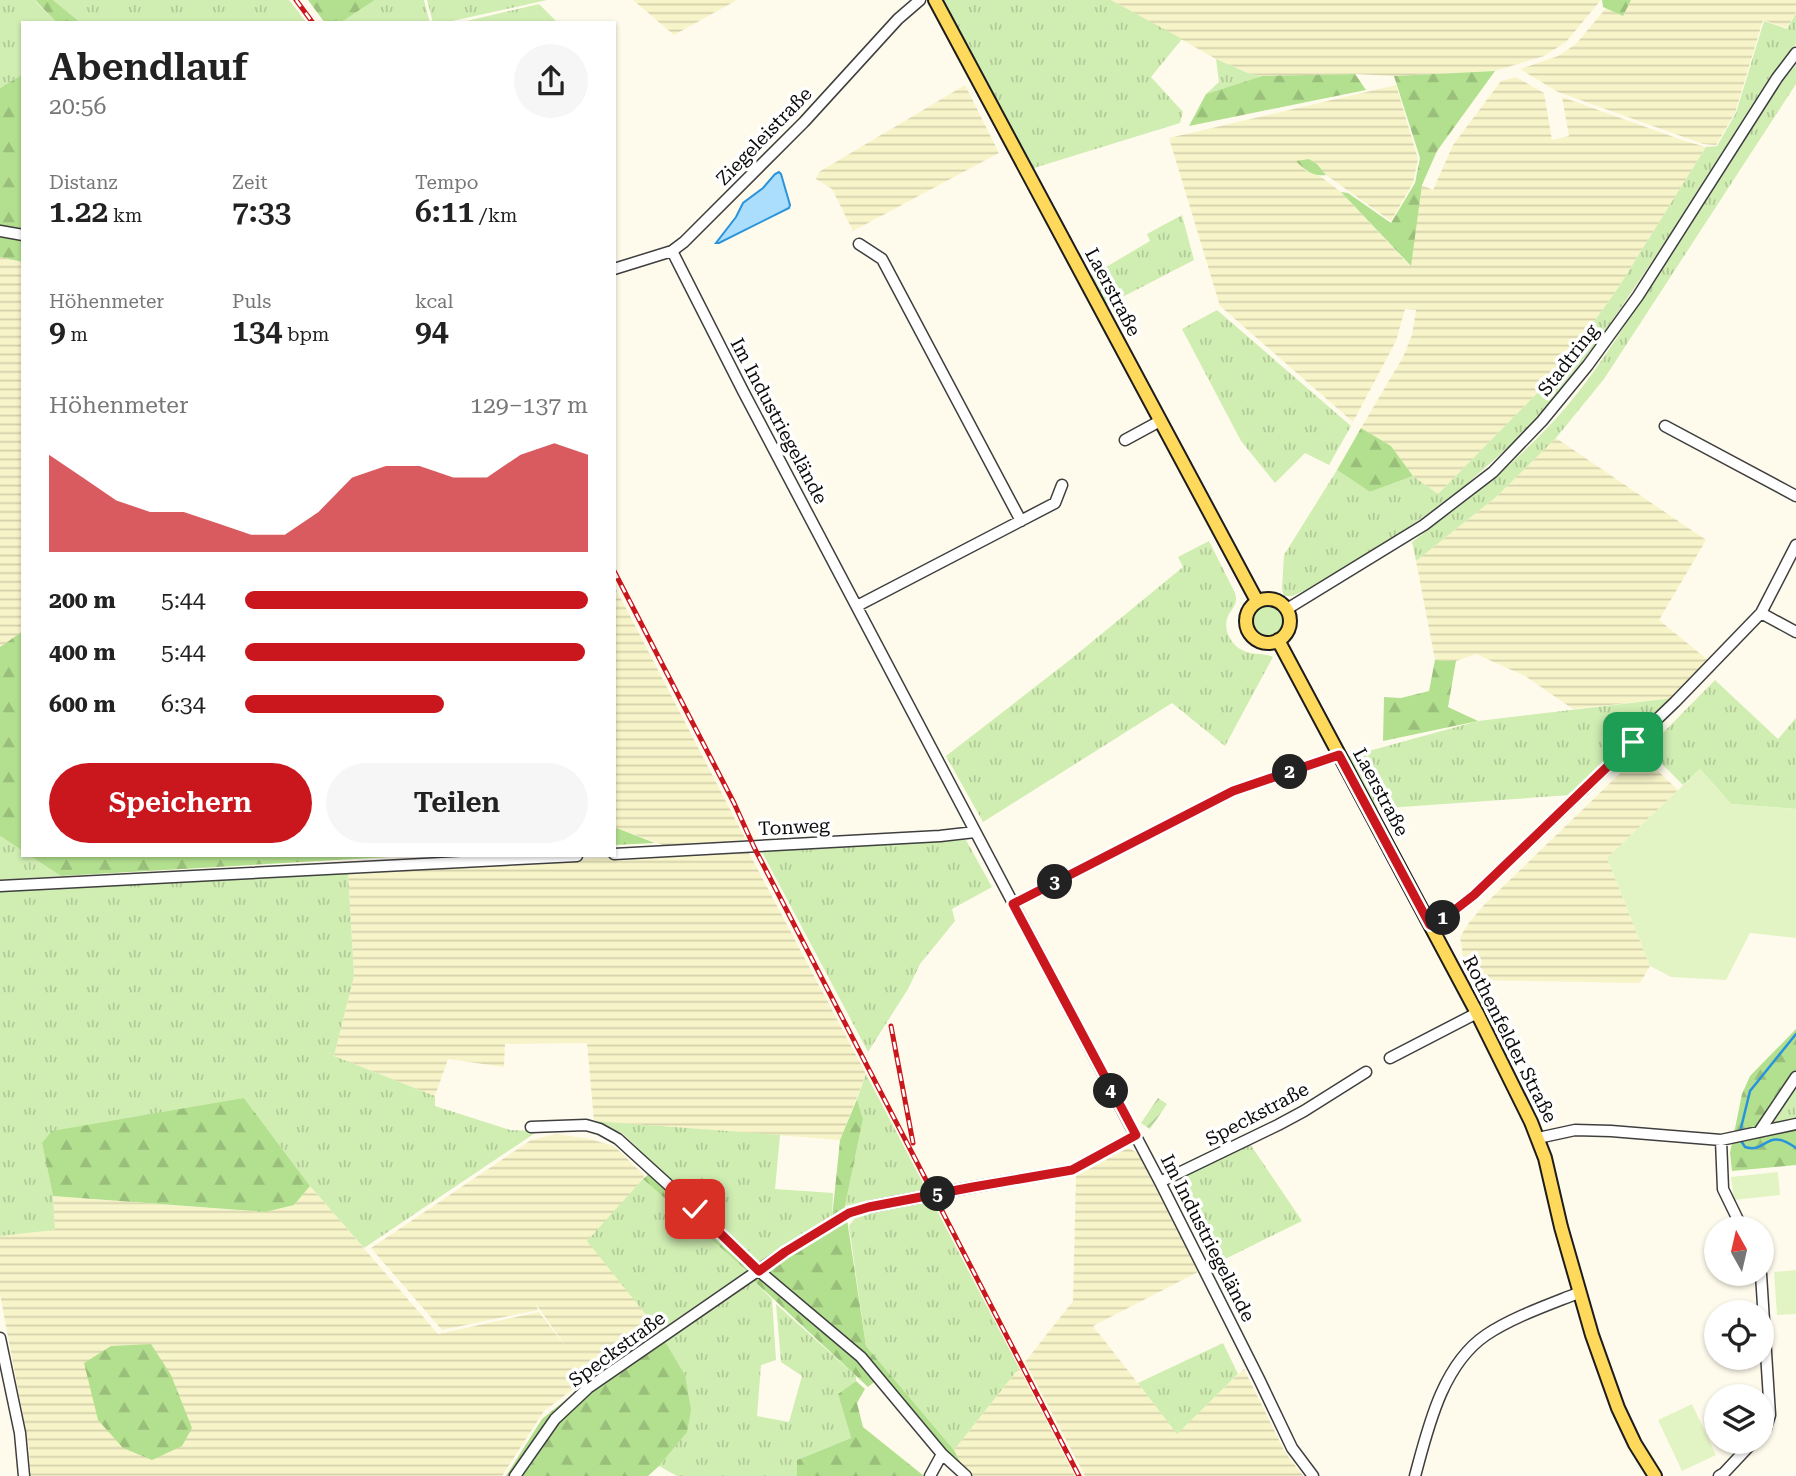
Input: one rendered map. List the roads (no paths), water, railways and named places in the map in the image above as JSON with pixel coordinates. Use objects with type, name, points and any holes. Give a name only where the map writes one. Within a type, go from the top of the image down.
[{"type":"main road","name":"Laerstraße","points":[[935,0],[1257,601]]},
{"type":"main road","points":[[1267,598],[1277,600],[1287,609],[1290,627],[1278,640],[1266,643],[1254,638],[1250,633],[1247,613],[1257,601],[1267,598]]},
{"type":"main road","name":"Laerstraße","points":[[1278,640],[1430,925]]},
{"type":"main road","name":"Rothenfelder Straße","points":[[1430,925],[1477,1013],[1538,1138],[1578,1293],[1618,1408],[1635,1444],[1655,1476]]},
{"type":"street","name":"Ziegeleistraße","points":[[616,268],[672,251],[684,242],[804,122],[898,19],[920,0]]},
{"type":"street","name":"Stadtring","points":[[1287,609],[1424,525],[1493,472],[1542,421],[1588,365],[1638,296],[1777,78],[1796,53]]},
{"type":"street","points":[[0,231],[21,235]]},
{"type":"street","points":[[859,244],[881,260],[1021,521]]},
{"type":"street","name":"Im Industriegelände","points":[[672,251],[743,391],[1136,1135],[1292,1448],[1313,1476]]},
{"type":"street","points":[[1125,440],[1160,421]]},
{"type":"street","points":[[1665,426],[1796,496]]},
{"type":"street","points":[[857,606],[1055,503],[1062,485]]},
{"type":"street","points":[[1430,925],[1474,895],[1675,702],[1761,613],[1796,545]]},
{"type":"street","points":[[1761,613],[1796,632]]},
{"type":"street","points":[[1013,904],[1233,791],[1339,755]]},
{"type":"street","name":"Tonweg","points":[[616,854],[975,832]]},
{"type":"street","points":[[0,886],[558,857]]},
{"type":"street","points":[[1390,1058],[1477,1013]]},
{"type":"street","name":"Speckstraße","points":[[1160,1182],[1278,1125],[1366,1072]]},
{"type":"street","points":[[1759,1132],[1796,1077]]},
{"type":"street","points":[[1538,1138],[1575,1130],[1721,1140],[1796,1124]]},
{"type":"street","points":[[531,1127],[586,1125],[618,1139],[759,1271],[861,1357],[942,1454],[966,1476]]},
{"type":"street","name":"Speckstraße","points":[[515,1476],[555,1419],[588,1388],[785,1252],[849,1213],[869,1207],[1072,1170],[1136,1135]]},
{"type":"street","points":[[1721,1140],[1723,1189],[1736,1216]]},
{"type":"street","points":[[1761,1286],[1768,1384]]},
{"type":"street","points":[[1415,1476],[1428,1428],[1444,1385],[1465,1354],[1484,1336],[1578,1293]]},
{"type":"street","points":[[0,1338],[20,1433],[24,1476]]},
{"type":"street","points":[[930,1476],[942,1454]]},
{"type":"street","points":[[1720,1476],[1742,1454]]},
{"type":"water","points":[[779,172],[789,208],[716,243],[743,203]]},
{"type":"waterway","points":[[1740,1132],[1750,1091],[1796,1034]]},
{"type":"waterway","points":[[1740,1139],[1745,1147],[1758,1147],[1778,1140],[1796,1148]]},
{"type":"railway","points":[[296,0],[312,21]]},
{"type":"railway","points":[[616,575],[1079,1476]]},
{"type":"railway","points":[[891,1026],[913,1143]]}]
